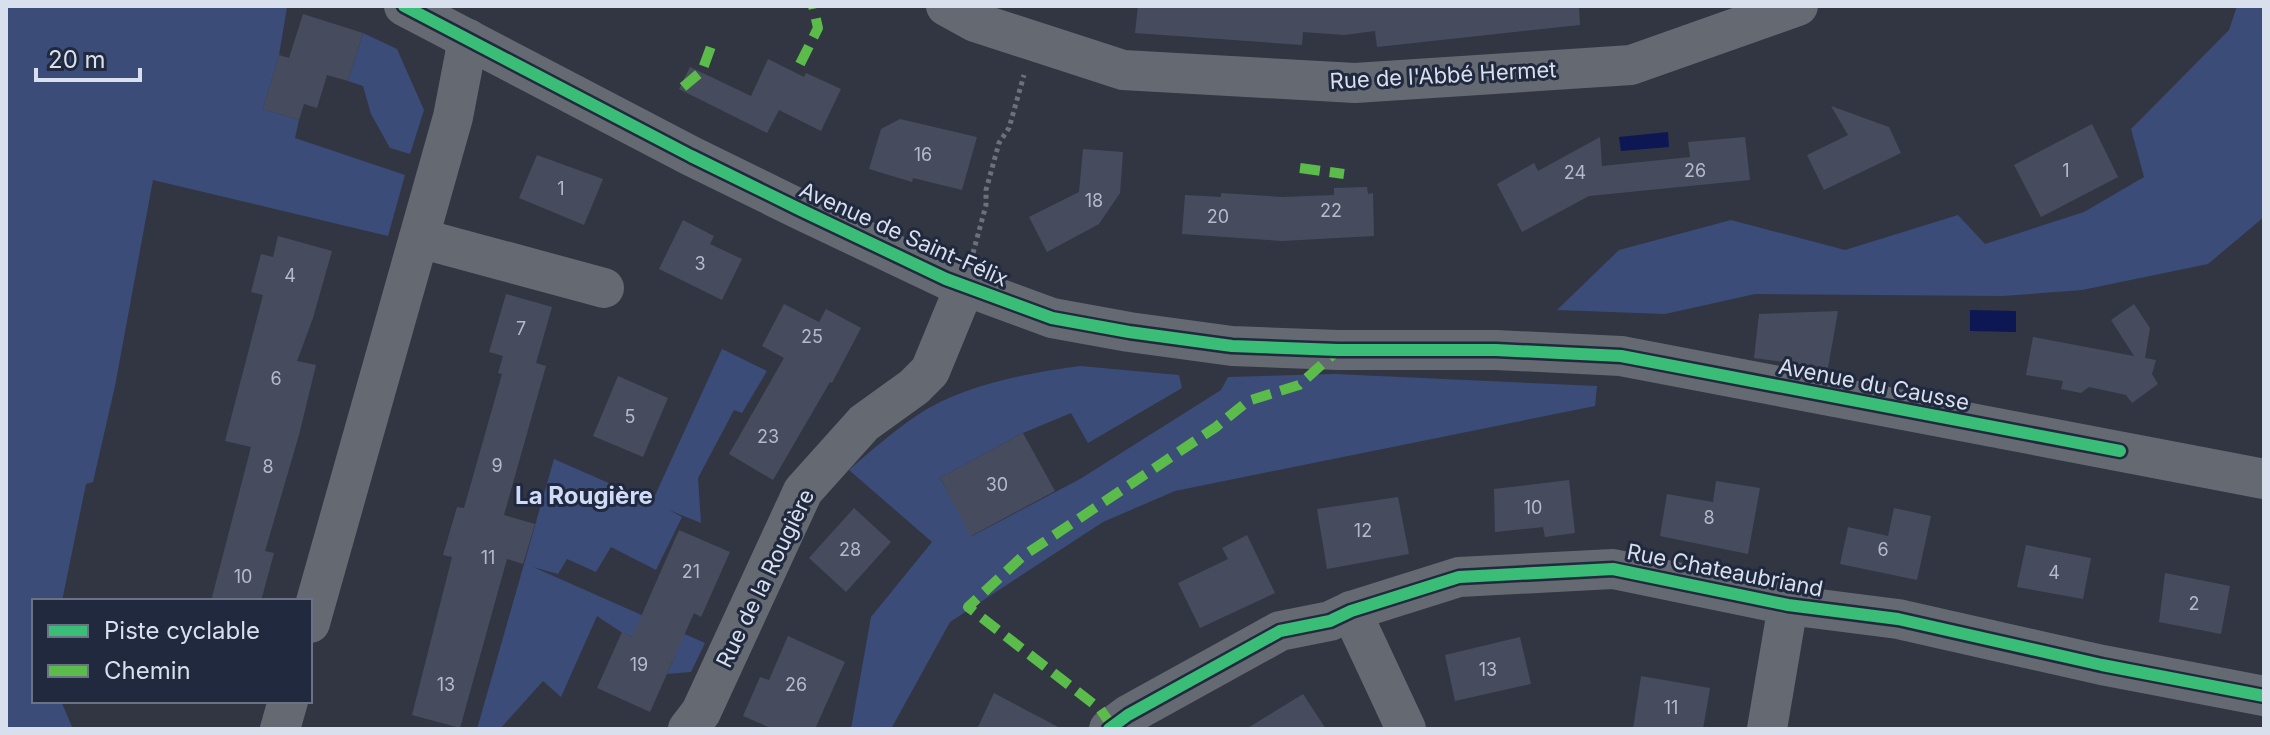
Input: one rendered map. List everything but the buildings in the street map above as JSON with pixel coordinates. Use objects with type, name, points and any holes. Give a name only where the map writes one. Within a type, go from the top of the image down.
[{"type":"street","name":"Avenue de Saint-Félix","points":[[404,6],[691,156],[933,273],[986,296],[1052,318],[1232,346],[1496,350],[1621,356]]},
{"type":"street","name":"Rue de l'Abbé Hermet","points":[[946,6],[975,22],[1123,70],[1355,83],[1631,65],[1772,11]]},
{"type":"street","points":[[312,616],[453,117],[468,39]]},
{"type":"street","points":[[419,238],[604,288]]},
{"type":"street","name":"Rue de la Rougière","points":[[688,729],[701,712],[803,491],[864,423],[914,387],[930,371],[965,286]]},
{"type":"street","name":"Avenue du Causse","points":[[1621,356],[2264,479]]},
{"type":"street","name":"Rue Chateaubriand","points":[[1109,729],[1152,701],[1280,631],[1330,621],[1351,611],[1459,577],[1613,569],[1788,605],[1898,619],[2102,665],[2264,696]]},
{"type":"street","name":"Rue Chateaubriand","points":[[1767,729],[1788,605]]},
{"type":"street","points":[[1351,611],[1406,729]]},
{"type":"street","points":[[280,729],[287,703]]},
{"type":"path","points":[[977,241],[999,143],[1009,128],[1023,78]]},
{"type":"shaded area","points":[[6,6],[287,7],[279,55],[263,109],[299,120],[295,138],[405,175],[388,236],[153,180],[115,386],[93,482],[86,484],[62,599],[32,599],[32,703],[62,703],[73,729],[6,729]]},
{"type":"shaded area","points":[[2237,6],[2264,6],[2264,217],[2208,264],[2082,290],[2003,296],[1755,294],[1665,314],[1557,310],[1619,250],[1731,220],[1845,250],[1958,215],[1985,244],[2084,212],[2144,177],[2131,129],[2229,30]]},
{"type":"shaded area","points":[[363,33],[397,49],[424,110],[410,154],[390,148],[371,114],[363,86],[348,81]]},
{"type":"shaded area","points":[[1668,132],[1669,147],[1621,151],[1619,137]]},
{"type":"shaded area","points":[[1970,310],[2016,311],[2016,332],[1970,331]]},
{"type":"shaded area","points":[[722,349],[767,371],[742,413],[734,410],[698,478],[701,523],[669,510],[682,517],[656,570],[611,547],[596,572],[567,559],[558,574],[533,567],[705,643],[691,672],[667,674],[675,656],[621,632],[597,616],[561,697],[543,681],[500,729],[477,729],[554,459],[652,502]]},
{"type":"shaded area","points":[[1080,366],[1179,375],[1182,388],[1088,443],[1071,413],[1023,433],[940,478],[972,536],[1080,479],[1221,390],[1228,377],[1335,374],[1597,386],[1595,406],[1175,491],[1103,522],[950,622],[891,729],[851,729],[871,617],[932,542],[849,470],[909,421],[949,398],[1013,378]]},
{"type":"marked path","points":[[800,64],[818,28],[813,6]]},
{"type":"marked path","points":[[683,87],[702,71],[713,41]]},
{"type":"marked path","points":[[1300,168],[1344,174]]},
{"type":"marked path","points":[[1112,726],[1100,709],[968,607],[1023,556],[1216,427],[1248,401],[1299,385],[1338,350]]},
{"type":"cycle path","points":[[404,6],[801,210],[946,279],[1052,318],[1232,346],[1496,350],[1621,356],[2120,451]]},
{"type":"cycle path","points":[[1109,729],[1128,715],[1280,631],[1330,621],[1351,611],[1459,577],[1613,569],[1788,605],[1898,619],[2102,665],[2264,696]]},
{"type":"district","name":"La Rougière","points":[[584,496]]}]
